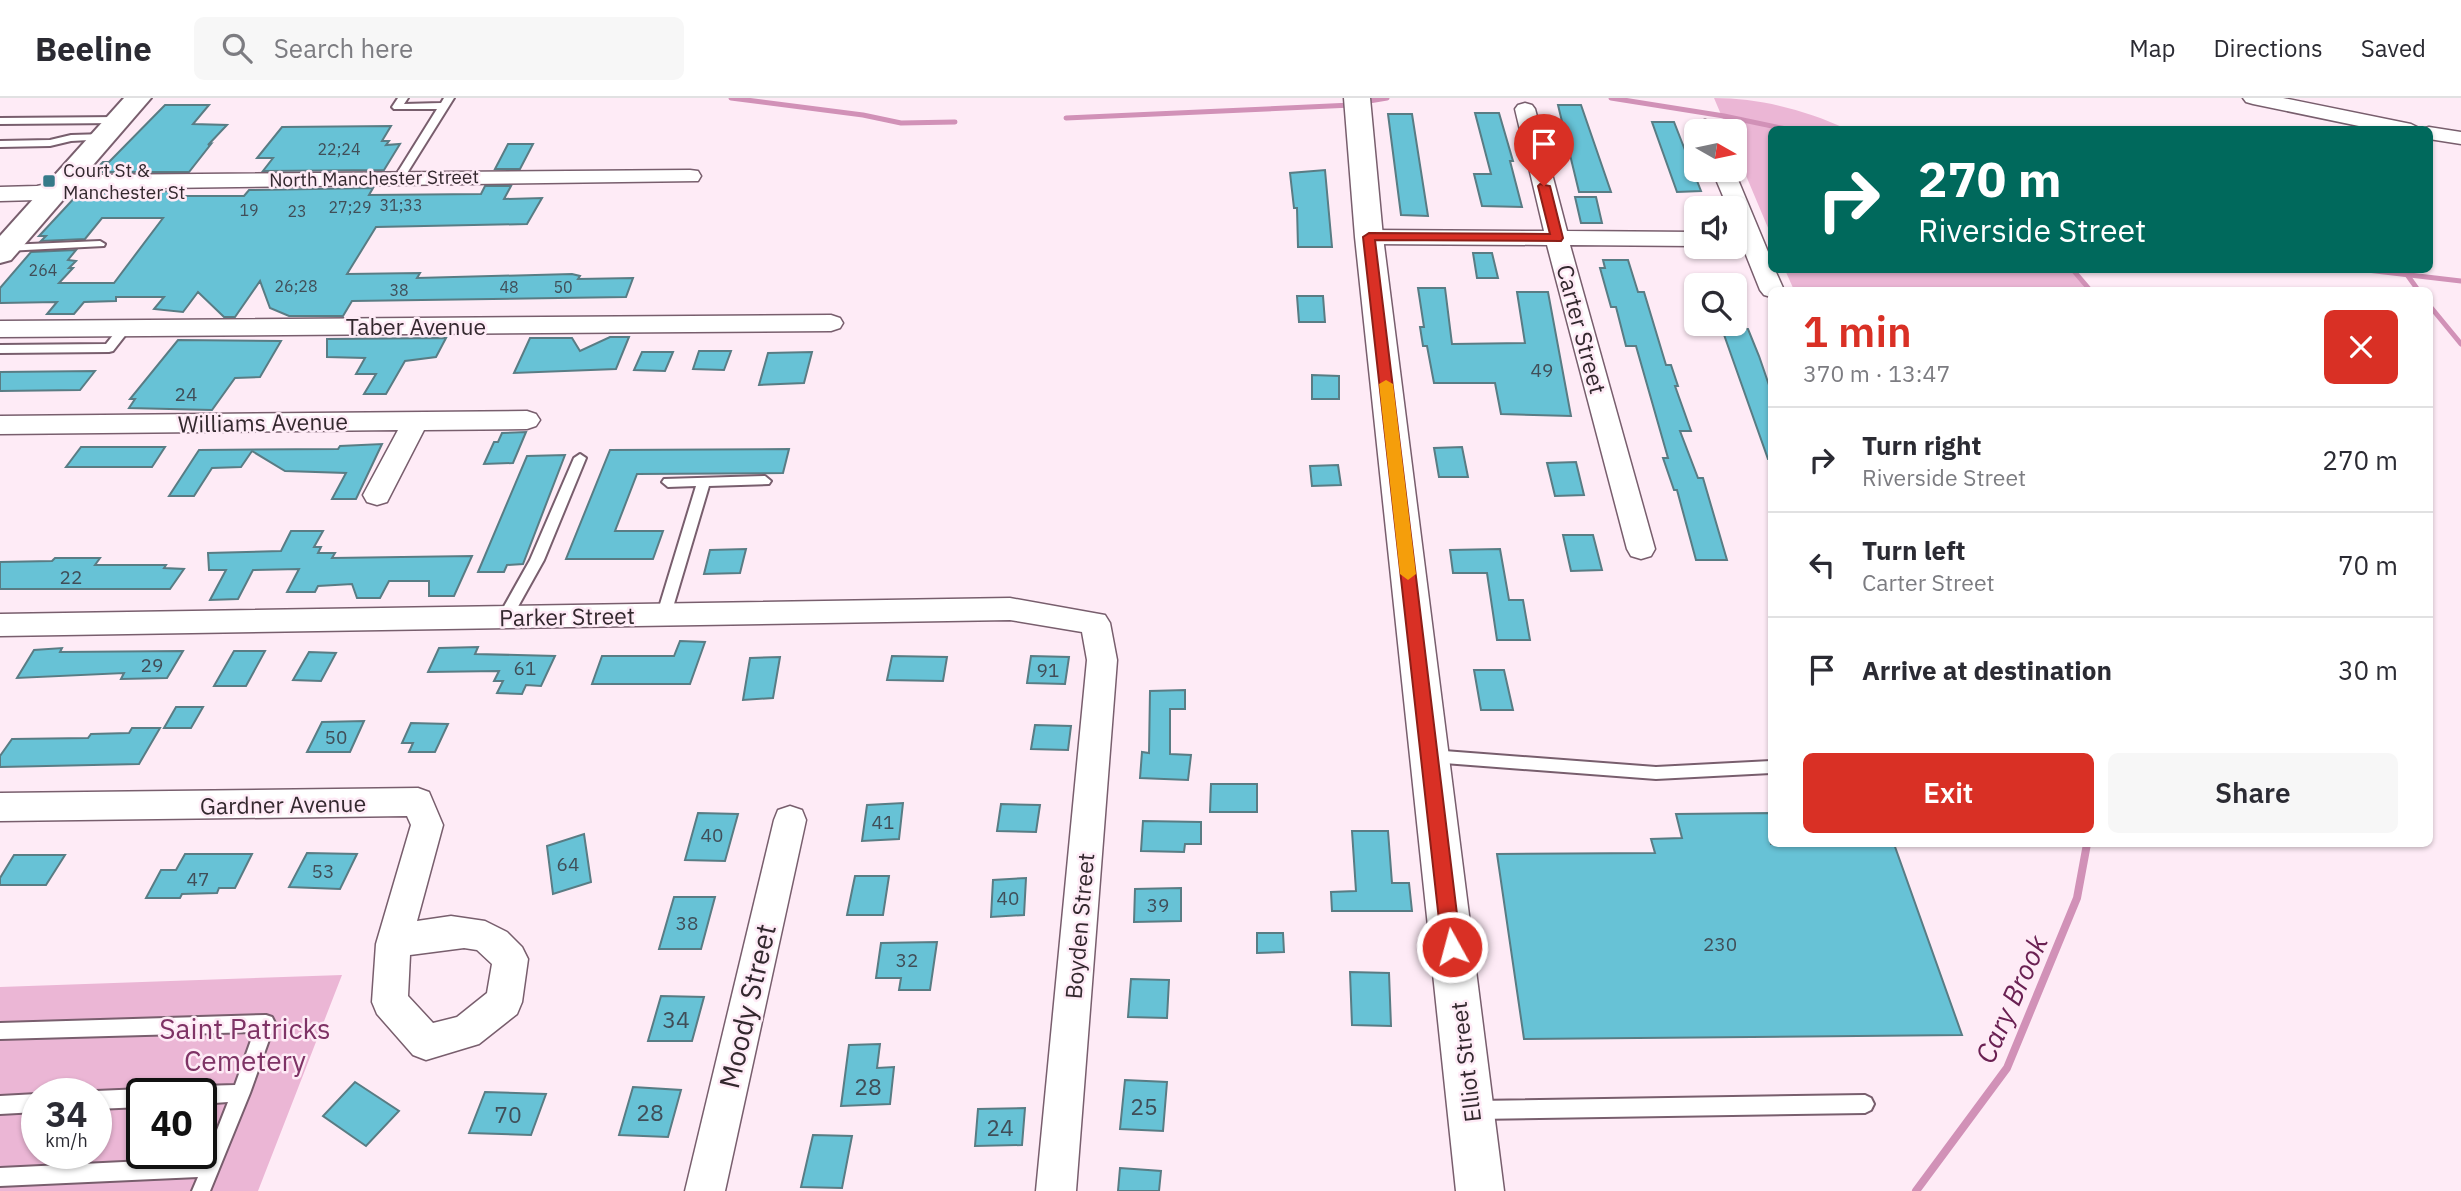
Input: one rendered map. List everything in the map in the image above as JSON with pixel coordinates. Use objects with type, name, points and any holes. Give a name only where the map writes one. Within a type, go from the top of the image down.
[{"type":"main road","points":[[3,251],[138,98]]},
{"type":"street","points":[[2253,98],[2391,126]]},
{"type":"street","name":"Elliot Street","points":[[1357,105],[1369,237],[1480,1191]]},
{"type":"street","name":"Carter Street","points":[[1525,109],[1557,238],[1642,549]]},
{"type":"street","points":[[2433,134],[2461,138]]},
{"type":"street","name":"North Manchester Street","points":[[0,194],[37,193],[87,182],[690,176]]},
{"type":"street","points":[[1369,237],[1684,239]]},
{"type":"street","points":[[1747,246],[1770,287]]},
{"type":"street","name":"Taber Avenue","points":[[2,336],[125,328],[831,323]]},
{"type":"street","name":"Williams Avenue","points":[[0,425],[527,420]]},
{"type":"street","points":[[377,495],[416,421]]},
{"type":"street","name":"Parker Street","points":[[0,625],[1010,609],[1095,623],[1102,660]]},
{"type":"street","name":"Boyden Street","points":[[1056,1191],[1102,660]]},
{"type":"street","name":"Gardner Avenue","points":[[0,807],[418,802],[427,825],[393,944]]},
{"type":"street","name":"Moody Street","points":[[705,1191],[790,820]]},
{"type":"lane","points":[[403,98],[397,107],[446,102]]},
{"type":"lane","points":[[399,178],[446,102]]},
{"type":"lane","points":[[0,121],[112,129]]},
{"type":"lane","points":[[0,144],[50,143],[112,129]]},
{"type":"lane","points":[[3,251],[100,244]]},
{"type":"lane","points":[[2,336],[108,348],[125,328]]},
{"type":"lane","points":[[505,617],[537,560],[580,458]]},
{"type":"lane","points":[[668,482],[765,481]]},
{"type":"lane","points":[[664,614],[704,482]]},
{"type":"lane","points":[[1429,756],[1656,773],[1768,767]]},
{"type":"lane","points":[[0,1031],[266,1023],[217,1152]]},
{"type":"lane","points":[[217,1094],[241,1093]]},
{"type":"lane","points":[[0,1105],[21,1104]]},
{"type":"lane","points":[[1471,1111],[1865,1104]]},
{"type":"lane","points":[[0,1177],[169,1169]]},
{"type":"lane","points":[[201,1191],[210,1169]]},
{"type":"green space","points":[[1714,98],[1782,106],[1840,126],[1768,126],[1768,228],[1747,178],[1747,119],[1723,119]]},
{"type":"green space","points":[[1786,273],[2075,273],[2085,287],[1793,287]]},
{"type":"green space","name":"Saint Patricks Cemetery","points":[[342,975],[258,1191],[0,1191],[0,987]]},
{"type":"building","points":[[165,105],[209,105],[193,124],[227,125],[208,145],[211,144],[189,172],[93,172],[103,162],[109,162]]},
{"type":"building","points":[[1558,105],[1581,105],[1611,192],[1579,192]]},
{"type":"building","points":[[1475,113],[1499,113],[1513,161],[1510,161],[1522,207],[1482,206],[1474,174],[1491,174]]},
{"type":"building","points":[[1388,114],[1412,114],[1428,216],[1401,215]]},
{"type":"building","points":[[1652,122],[1674,122],[1684,148],[1684,182],[1697,182],[1701,191],[1677,192]]},
{"type":"building","points":[[391,126],[382,141],[389,141],[386,145],[400,144],[384,170],[263,171],[273,158],[257,158],[282,127]]},
{"type":"building","points":[[508,144],[533,144],[520,169],[495,169]]},
{"type":"building","points":[[1325,170],[1332,247],[1298,247],[1297,208],[1294,208],[1290,173]]},
{"type":"building","points":[[485,186],[511,186],[504,199],[542,198],[527,224],[376,227],[347,274],[420,273],[417,278],[572,274],[580,276],[578,279],[633,278],[626,297],[352,301],[343,316],[289,316],[270,308],[260,281],[235,317],[224,317],[198,292],[183,312],[154,309],[164,297],[116,297],[116,301],[84,302],[74,314],[47,314],[57,302],[0,303],[0,288],[31,252],[76,250],[68,260],[76,261],[69,268],[73,268],[59,283],[114,283],[163,218],[102,218],[85,239],[41,241],[46,236],[39,236],[78,194],[173,191],[169,196],[244,196],[249,190],[373,188],[369,195],[481,194]]},
{"type":"building","points":[[1575,197],[1596,197],[1602,223],[1581,223]]},
{"type":"building","points":[[1473,253],[1492,253],[1498,278],[1477,278]]},
{"type":"building","points":[[1603,260],[1628,260],[1638,292],[1644,292],[1666,365],[1671,365],[1678,386],[1675,386],[1691,431],[1680,431],[1698,478],[1703,478],[1727,560],[1696,560],[1677,490],[1674,490],[1663,458],[1668,458],[1636,346],[1626,346],[1616,307],[1611,307],[1600,268],[1605,268]]},
{"type":"building","points":[[1418,288],[1445,288],[1452,344],[1525,343],[1517,292],[1548,292],[1571,416],[1501,414],[1495,383],[1434,383],[1427,346],[1423,346],[1420,327],[1424,327]]},
{"type":"building","points":[[1297,296],[1323,296],[1325,322],[1299,322]]},
{"type":"building","points":[[1748,329],[1768,382],[1768,459],[1724,336],[1747,336]]},
{"type":"building","points":[[610,337],[629,337],[616,369],[514,373],[530,338],[572,338],[580,351]]},
{"type":"building","points":[[446,338],[436,357],[405,361],[386,394],[364,394],[376,374],[356,374],[365,358],[327,357],[327,339]]},
{"type":"building","points":[[178,340],[281,341],[260,377],[235,378],[212,410],[129,408],[135,399],[130,399]]},
{"type":"building","points":[[699,351],[731,351],[724,370],[693,369]]},
{"type":"building","points":[[642,352],[673,352],[665,371],[634,370]]},
{"type":"building","points":[[812,352],[804,383],[759,385],[768,353]]},
{"type":"building","points":[[95,371],[80,390],[0,391],[0,372]]},
{"type":"building","points":[[1312,375],[1339,376],[1339,399],[1312,399]]},
{"type":"building","points":[[526,432],[513,463],[484,464],[494,442],[498,442],[502,433]]},
{"type":"building","points":[[382,444],[356,499],[332,499],[346,473],[285,471],[252,451],[241,467],[212,468],[194,496],[169,496],[199,450],[338,449],[340,446]]},
{"type":"building","points":[[81,447],[165,447],[152,467],[66,467]]},
{"type":"building","points":[[1462,447],[1468,477],[1439,477],[1434,448]]},
{"type":"building","points":[[789,449],[783,473],[637,474],[615,531],[663,531],[653,559],[566,559],[610,450]]},
{"type":"building","points":[[565,455],[523,564],[507,565],[504,572],[478,572],[527,456]]},
{"type":"building","points":[[1576,462],[1584,495],[1555,496],[1547,463]]},
{"type":"building","points":[[1338,465],[1341,485],[1312,486],[1310,466]]},
{"type":"building","points":[[291,531],[323,531],[314,547],[321,547],[318,553],[335,553],[332,558],[472,556],[454,596],[429,596],[429,581],[389,581],[380,598],[357,598],[352,584],[318,586],[315,592],[287,592],[299,569],[253,570],[238,599],[210,600],[226,570],[209,570],[208,553],[281,551]]},
{"type":"building","points":[[1563,535],[1593,535],[1602,570],[1571,571]]},
{"type":"building","points":[[746,549],[740,573],[704,574],[710,550]]},
{"type":"building","points":[[1500,549],[1509,600],[1523,600],[1530,640],[1497,640],[1487,573],[1453,573],[1450,550]]},
{"type":"building","points":[[55,558],[100,558],[95,565],[166,565],[164,568],[184,569],[170,589],[0,589],[0,562],[52,561]]},
{"type":"building","points":[[680,641],[705,642],[690,684],[592,684],[602,656],[674,656]]},
{"type":"building","points":[[478,647],[475,654],[555,656],[541,686],[526,685],[522,694],[497,693],[503,681],[494,681],[499,671],[428,672],[439,648]]},
{"type":"building","points":[[62,648],[60,652],[183,651],[167,678],[121,679],[124,673],[17,678],[34,650]]},
{"type":"building","points":[[234,651],[265,651],[246,686],[214,686]]},
{"type":"building","points":[[309,652],[336,653],[321,681],[293,680]]},
{"type":"building","points":[[892,656],[947,657],[943,681],[887,680]]},
{"type":"building","points":[[1031,656],[1069,657],[1065,684],[1027,683]]},
{"type":"building","points":[[780,657],[773,698],[743,700],[750,658]]},
{"type":"building","points":[[1474,670],[1504,670],[1513,710],[1481,710]]},
{"type":"building","points":[[1185,690],[1185,709],[1170,709],[1170,754],[1191,755],[1188,780],[1140,778],[1142,752],[1149,753],[1150,691]]},
{"type":"building","points":[[176,707],[203,707],[191,728],[164,728]]},
{"type":"building","points":[[364,721],[350,752],[307,752],[322,722]]},
{"type":"building","points":[[411,723],[448,724],[435,752],[409,752],[413,743],[402,743]]},
{"type":"building","points":[[1035,725],[1071,726],[1068,750],[1031,749]]},
{"type":"building","points":[[132,728],[160,728],[139,764],[0,767],[0,756],[12,739],[88,738],[91,734],[129,733]]},
{"type":"building","points":[[1211,784],[1257,784],[1257,812],[1210,812]]},
{"type":"building","points":[[903,803],[899,839],[862,841],[867,805]]},
{"type":"building","points":[[1001,804],[1040,805],[1036,832],[997,831]]},
{"type":"building","points":[[698,813],[738,814],[725,861],[685,860]]},
{"type":"building","points":[[1768,813],[1768,847],[1895,847],[1962,1035],[1524,1039],[1497,854],[1655,853],[1651,839],[1682,838],[1676,814]]},
{"type":"building","points":[[1143,821],[1201,822],[1201,844],[1185,844],[1184,852],[1141,851]]},
{"type":"building","points":[[1352,831],[1388,831],[1392,883],[1409,883],[1412,911],[1332,911],[1331,892],[1356,891]]},
{"type":"building","points":[[584,834],[591,882],[553,894],[547,846]]},
{"type":"building","points":[[307,853],[357,854],[340,889],[289,887]]},
{"type":"building","points":[[185,854],[252,854],[235,888],[219,888],[217,893],[182,894],[180,898],[146,898],[161,870],[176,870]]},
{"type":"building","points":[[14,855],[65,855],[46,885],[0,885],[0,878]]},
{"type":"building","points":[[855,876],[889,876],[883,915],[847,915]]},
{"type":"building","points":[[1026,878],[1024,915],[991,917],[993,880]]},
{"type":"building","points":[[1181,888],[1181,921],[1134,922],[1135,889]]},
{"type":"building","points":[[674,897],[715,897],[701,949],[659,949]]},
{"type":"building","points":[[1257,933],[1283,933],[1284,952],[1257,953]]},
{"type":"building","points":[[937,942],[930,990],[899,990],[901,978],[876,978],[881,943]]},
{"type":"building","points":[[1350,972],[1389,973],[1391,1026],[1352,1025]]},
{"type":"building","points":[[1131,979],[1169,980],[1167,1018],[1128,1017]]},
{"type":"building","points":[[661,996],[704,997],[692,1041],[648,1041]]},
{"type":"building","points":[[880,1044],[877,1068],[894,1067],[890,1104],[841,1106],[849,1045]]},
{"type":"building","points":[[1125,1080],[1167,1082],[1163,1131],[1120,1129]]},
{"type":"building","points":[[355,1082],[399,1111],[366,1146],[323,1116]]},
{"type":"building","points":[[633,1087],[681,1090],[668,1137],[619,1135]]},
{"type":"building","points":[[485,1092],[546,1094],[531,1135],[469,1133]]},
{"type":"building","points":[[1025,1108],[1022,1145],[975,1146],[978,1109]]},
{"type":"building","points":[[813,1135],[852,1136],[842,1188],[801,1187]]},
{"type":"building","points":[[1120,1168],[1161,1171],[1159,1191],[1118,1191]]},
{"type":"waterway","points":[[731,98],[863,115],[901,123],[955,122]]},
{"type":"waterway","points":[[1363,102],[1387,98]]},
{"type":"waterway","points":[[1611,98],[1772,126]]},
{"type":"waterway","points":[[1066,118],[1352,105]]},
{"type":"waterway","name":"Cary Brook","points":[[2076,273],[2087,287]]},
{"type":"waterway","points":[[2393,273],[2461,281]]},
{"type":"waterway","points":[[2408,276],[2416,287]]},
{"type":"waterway","points":[[2433,310],[2461,344]]},
{"type":"waterway","name":"Cary Brook","points":[[1916,1191],[2007,1068],[2077,898],[2086,847]]},
{"type":"slow traffic","points":[[1386,384],[1408,574]]},
{"type":"place","name":"Court St & Manchester St","points":[[49,181]]},
{"type":"route","points":[[1452,947],[1369,237],[1557,238],[1544,186]]}]
